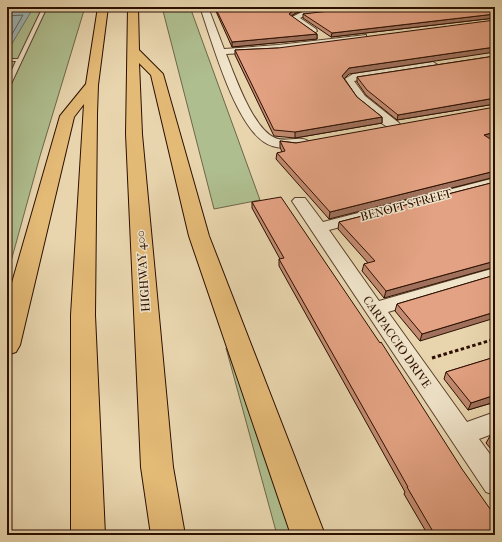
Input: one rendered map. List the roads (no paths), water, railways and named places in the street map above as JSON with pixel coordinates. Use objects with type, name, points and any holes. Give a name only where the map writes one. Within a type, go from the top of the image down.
[{"type":"highway","points":[[88,535],[83,315],[92,85],[103,7]]},
{"type":"highway","name":"HIGHWAY 400","points":[[133,7],[134,134],[156,459],[168,535]]},
{"type":"highway","points":[[134,51],[156,74],[199,236],[308,535]]},
{"type":"highway","points":[[7,345],[67,116],[92,85]]},
{"type":"street","points":[[204,7],[248,116],[268,140],[290,144],[314,141]]},
{"type":"street","points":[[329,41],[294,18],[302,14],[369,7]]},
{"type":"street","points":[[221,52],[267,49],[368,36]]},
{"type":"street","points":[[380,128],[399,125],[361,98],[348,83],[348,80],[353,77],[448,63]]},
{"type":"street","name":"BENOIT STREET","points":[[317,228],[492,185]]},
{"type":"street","name":"CARPACCIO DRIVE","points":[[300,201],[317,228],[495,483]]},
{"type":"street","points":[[374,309],[495,274]]},
{"type":"street","points":[[462,435],[495,422]]},
{"type":"lane","points":[[7,86],[45,7]]},
{"type":"lane","points":[[7,60],[19,60]]},
{"type":"water","points":[[13,10],[32,10],[10,47],[7,47],[7,13]]}]
